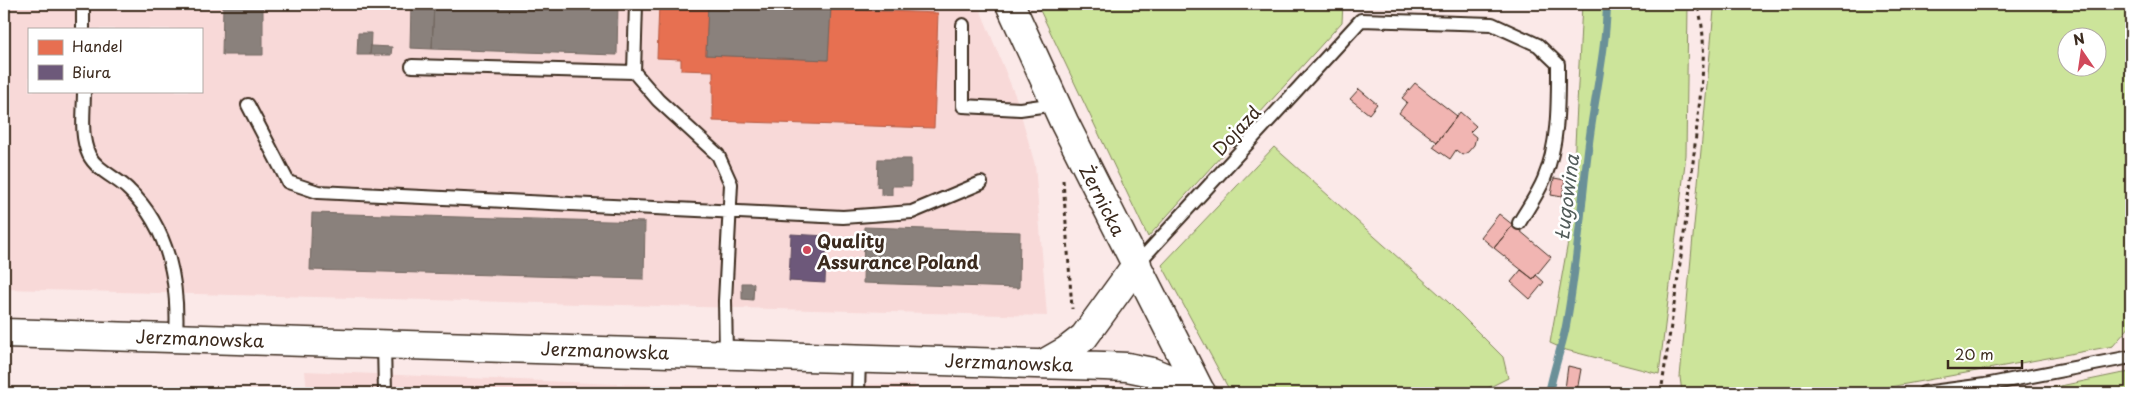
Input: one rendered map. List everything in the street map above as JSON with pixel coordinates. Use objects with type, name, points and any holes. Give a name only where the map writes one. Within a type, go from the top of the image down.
[{"type":"street","name":"Żernicka","points":[[1010,4],[1108,210],[1201,393]]},
{"type":"street","points":[[1044,364],[1066,351],[1084,337],[1137,264]]},
{"type":"street","name":"Jerzmanowska","points":[[4,333],[1135,368],[1152,372],[1201,393]]},
{"type":"lane","points":[[83,4],[83,28]]},
{"type":"lane","points":[[636,4],[634,72],[658,100],[718,156],[730,184],[731,212],[726,301],[726,354]]},
{"type":"lane","name":"Dojazd","points":[[1137,264],[1360,20],[1492,24],[1538,45],[1558,64],[1558,102],[1554,146],[1544,179],[1519,223]]},
{"type":"lane","points":[[963,25],[963,106],[1020,110],[1056,104]]},
{"type":"lane","points":[[412,66],[634,72]]},
{"type":"lane","points":[[84,92],[84,138],[90,156],[98,166],[128,188],[145,206],[160,231],[171,264],[177,321],[176,338]]},
{"type":"lane","points":[[248,106],[288,182],[318,192],[843,217],[912,212],[981,183]]},
{"type":"lane","points":[[384,344],[385,393]]},
{"type":"lane","points":[[1924,393],[1985,385],[2131,357]]},
{"type":"lane","points":[[858,393],[859,358]]},
{"type":"path","points":[[1661,393],[1694,158],[1700,93],[1702,29],[1697,4]]},
{"type":"path","points":[[1065,198],[1072,311]]},
{"type":"shaded area","points":[[4,4],[978,4],[1017,100],[1035,165],[1047,316],[4,289]]},
{"type":"shaded area","points":[[305,371],[614,384],[775,386],[915,384],[915,393],[307,393]]},
{"type":"green space","points":[[1037,4],[1343,4],[1342,22],[1148,237]]},
{"type":"green space","points":[[1582,4],[1688,4],[1686,155],[1659,374],[1566,350],[1550,343],[1571,225]]},
{"type":"green space","points":[[1727,4],[2131,4],[2131,325],[2113,346],[1857,393],[1682,393],[1680,377],[1714,10]]},
{"type":"green space","points":[[1274,147],[1448,302],[1503,357],[1508,378],[1478,393],[1231,393],[1162,265]]},
{"type":"green space","points":[[2131,372],[2131,393],[2027,393],[2118,374]]},
{"type":"building: Handel","points":[[659,4],[708,4],[706,55],[828,60],[831,9],[938,13],[934,128],[713,121],[713,71],[681,70],[681,59],[657,58]]},
{"type":"building: Biura","points":[[791,234],[827,236],[825,283],[789,281]]},
{"type":"building: Przemysł","points":[[223,4],[263,4],[263,55],[222,55]]},
{"type":"building: Przemysł","points":[[411,4],[434,4],[432,49],[410,48]]},
{"type":"building: Przemysł","points":[[434,4],[618,4],[617,55],[432,49]]},
{"type":"building: Przemysł","points":[[708,4],[831,4],[828,60],[706,55]]},
{"type":"building: Przemysł","points":[[358,33],[371,33],[370,55],[357,55]]},
{"type":"building: Przemysł","points":[[371,46],[392,47],[391,55],[370,55]]},
{"type":"building: Przemysł","points":[[878,159],[911,159],[911,186],[892,186],[892,195],[881,195],[881,187],[877,187]]},
{"type":"building: Przemysł","points":[[312,213],[645,222],[644,279],[310,270]]},
{"type":"building: Przemysł","points":[[864,227],[1020,232],[1019,288],[863,283]]},
{"type":"building: Przemysł","points":[[742,283],[754,283],[753,300],[742,299]]},
{"type":"building: Inne","points":[[1415,83],[1457,116],[1437,142],[1399,113],[1407,102],[1402,98]]},
{"type":"building: Inne","points":[[1359,89],[1377,104],[1369,114],[1350,99]]},
{"type":"building: Inne","points":[[1460,112],[1476,126],[1470,132],[1476,137],[1474,145],[1468,152],[1462,155],[1456,150],[1450,159],[1433,147]]},
{"type":"building: Inne","points":[[1554,178],[1565,180],[1562,197],[1551,195]]},
{"type":"building: Inne","points":[[1499,214],[1513,225],[1494,248],[1481,237]]},
{"type":"building: Inne","points":[[1513,225],[1551,257],[1533,279],[1494,248]]},
{"type":"building: Inne","points":[[1521,270],[1533,279],[1536,275],[1544,282],[1530,299],[1511,282]]},
{"type":"building: Inne","points":[[1568,366],[1581,369],[1577,391],[1565,389]]},
{"type":"waterway","name":"Ługowina","points":[[1549,393],[1565,331],[1573,282],[1590,135],[1605,37],[1607,4]]},
{"type":"place","name":"Quality Assurance Poland","points":[[807,250]]}]
